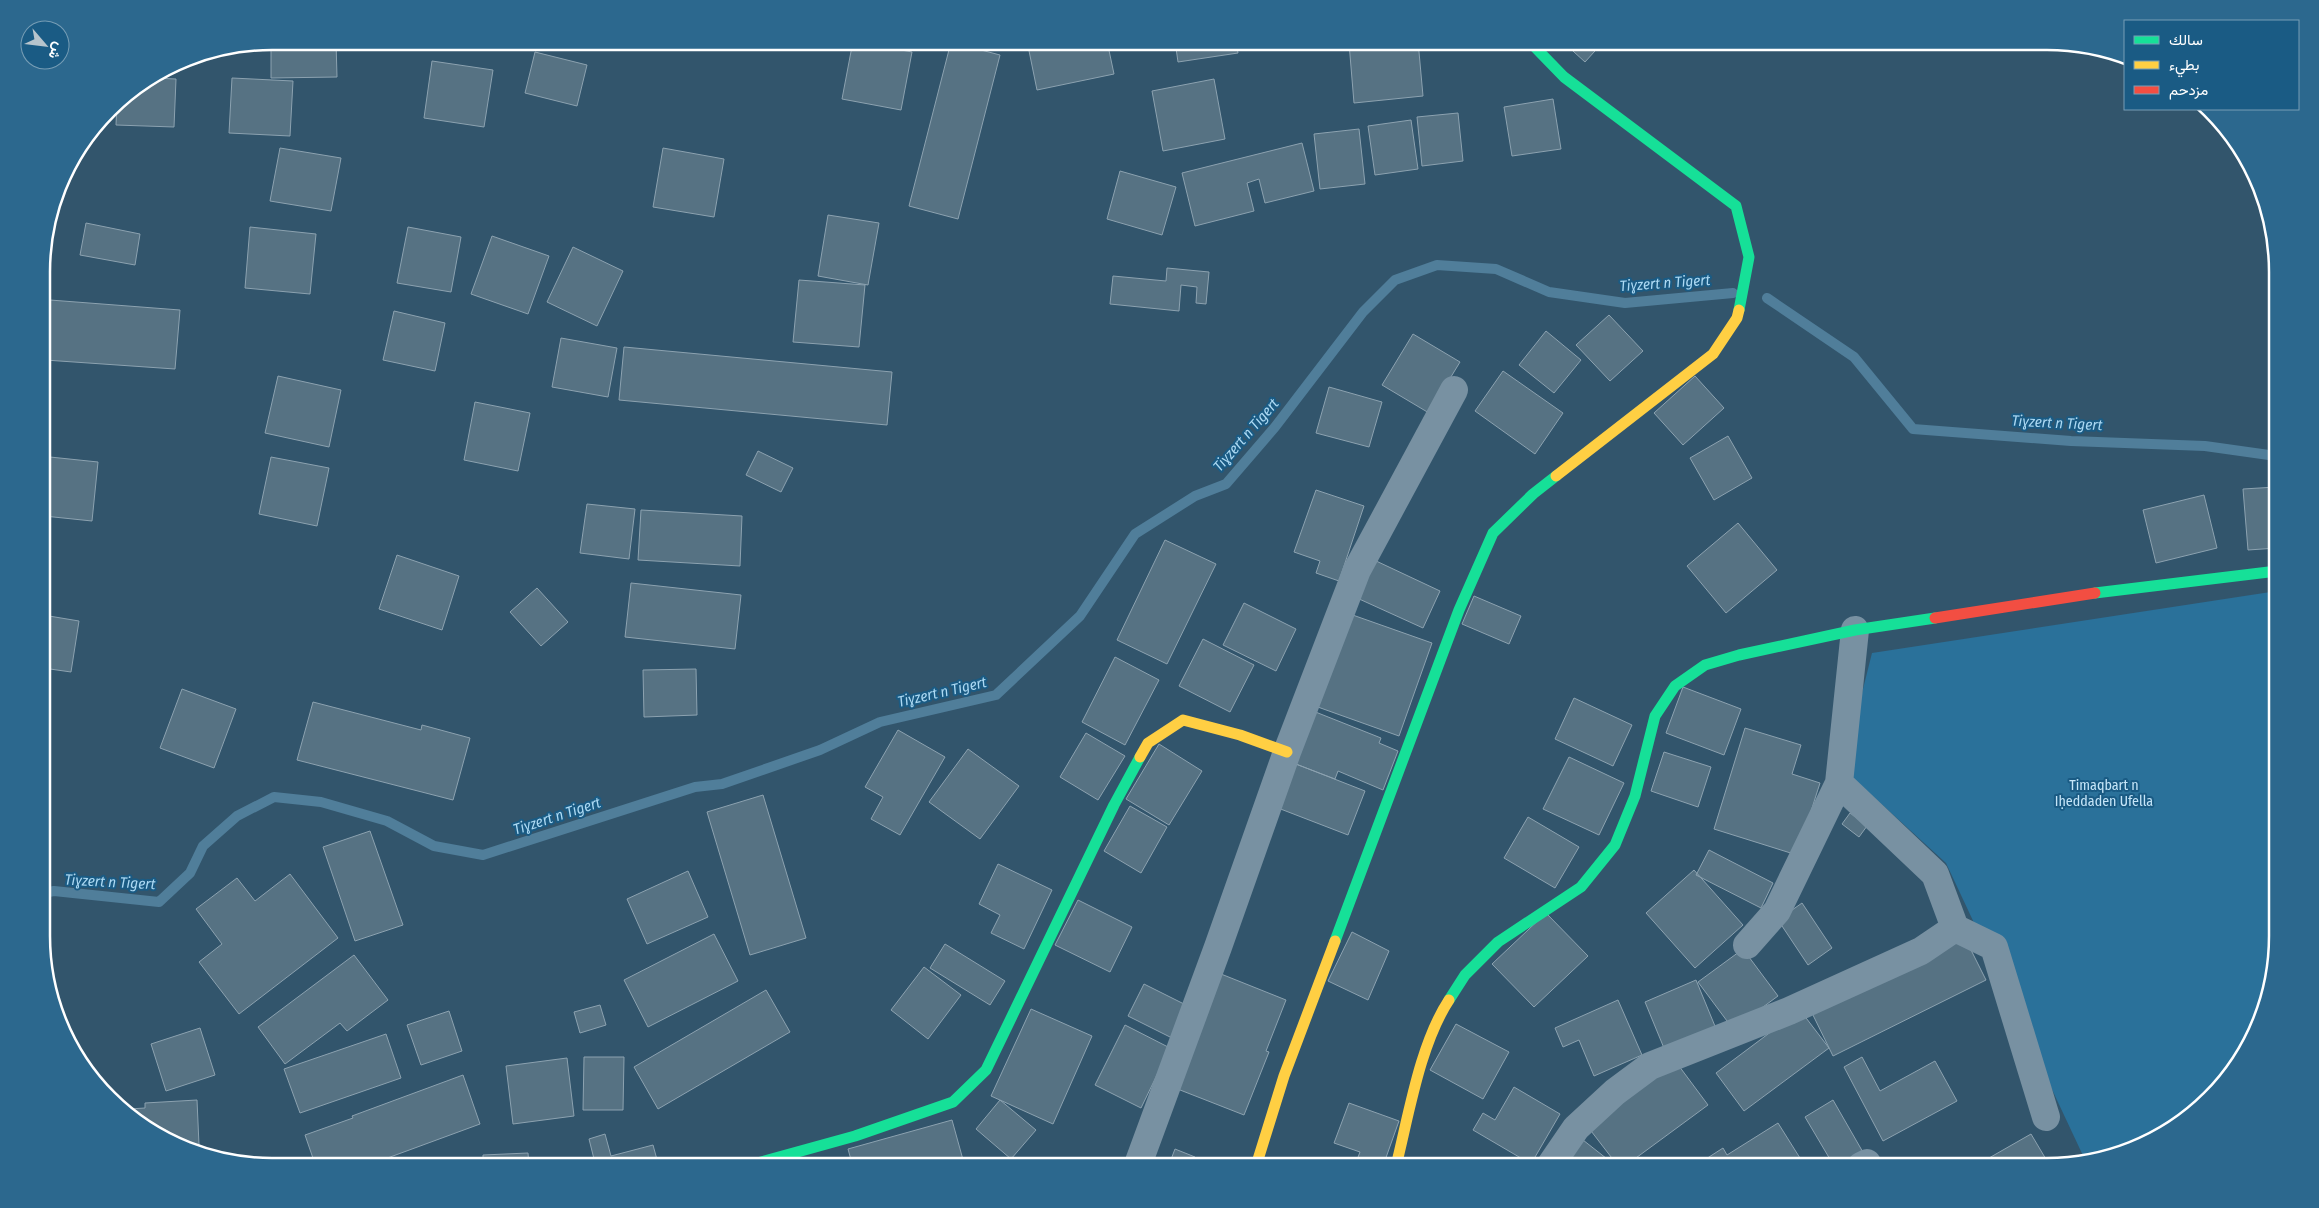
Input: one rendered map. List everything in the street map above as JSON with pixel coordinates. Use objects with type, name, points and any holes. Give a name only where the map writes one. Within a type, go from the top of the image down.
[{"type":"street","points":[[1258,1158],[1284,1076],[1356,883],[1459,610],[1493,533],[1532,494],[1713,354],[1737,318],[1749,257],[1736,206],[1564,77],[1538,50]]},
{"type":"street","points":[[1140,1158],[1218,947],[1287,752],[1357,570],[1454,390]]},
{"type":"street","points":[[1398,1158],[1424,1056],[1440,1013],[1465,975],[1498,942],[1581,887],[1615,846],[1635,796],[1655,716],[1675,686],[1705,665],[1739,655],[1855,630],[2125,588],[2269,572]]},
{"type":"street","points":[[1747,945],[1777,912],[1839,783],[1855,630]]},
{"type":"street","points":[[776,1158],[855,1136],[954,1102],[986,1070],[1114,804],[1148,743],[1183,720],[1287,752]]},
{"type":"street","points":[[1839,783],[1935,874],[1954,928],[1994,947],[2046,1116]]},
{"type":"street","points":[[1555,1158],[1576,1128],[1615,1092],[1650,1066],[1807,1003],[1921,951],[1954,928]]},
{"type":"green space","name":"Timaqbart n Iḥeddaden Ufella","points":[[2269,592],[2269,951],[2265,980],[2252,1021],[2232,1060],[2214,1083],[2194,1103],[2171,1121],[2132,1141],[2083,1155],[1946,863],[1843,769],[1872,653]]},
{"type":"building","points":[[271,50],[336,50],[337,77],[271,78]]},
{"type":"building","points":[[851,50],[901,50],[912,52],[901,110],[842,99]]},
{"type":"building","points":[[949,50],[981,50],[1000,55],[958,219],[909,206]]},
{"type":"building","points":[[1029,50],[1109,50],[1114,74],[1037,90]]},
{"type":"building","points":[[1176,50],[1238,50],[1238,53],[1178,62]]},
{"type":"building","points":[[1350,50],[1419,50],[1423,96],[1354,103]]},
{"type":"building","points":[[1572,50],[1596,50],[1585,62]]},
{"type":"building","points":[[535,52],[587,65],[577,106],[525,93]]},
{"type":"building","points":[[432,61],[493,70],[484,127],[424,118]]},
{"type":"building","points":[[164,78],[176,79],[174,127],[116,125],[116,114],[148,87]]},
{"type":"building","points":[[232,78],[293,81],[290,136],[229,133]]},
{"type":"building","points":[[1214,79],[1225,139],[1163,151],[1152,91]]},
{"type":"building","points":[[1553,99],[1561,149],[1512,156],[1504,107]]},
{"type":"building","points":[[1458,113],[1463,161],[1422,166],[1417,117]]},
{"type":"building","points":[[1411,120],[1418,169],[1375,175],[1368,126]]},
{"type":"building","points":[[1359,129],[1365,184],[1320,189],[1314,134]]},
{"type":"building","points":[[1302,143],[1314,191],[1265,203],[1259,179],[1247,183],[1254,211],[1195,226],[1182,173]]},
{"type":"building","points":[[280,148],[341,158],[331,211],[270,201]]},
{"type":"building","points":[[663,148],[724,159],[714,217],[653,207]]},
{"type":"building","points":[[1120,171],[1176,187],[1162,235],[1107,219]]},
{"type":"building","points":[[828,215],[879,223],[868,285],[818,276]]},
{"type":"building","points":[[86,223],[140,234],[135,265],[80,255]]},
{"type":"building","points":[[250,227],[316,234],[310,294],[245,288]]},
{"type":"building","points":[[408,227],[461,237],[451,292],[397,283]]},
{"type":"building","points":[[492,236],[549,256],[528,314],[471,294]]},
{"type":"building","points":[[573,247],[623,271],[597,326],[547,302]]},
{"type":"building","points":[[1167,268],[1209,272],[1206,304],[1196,303],[1197,287],[1181,285],[1179,311],[1110,304],[1113,276],[1166,281]]},
{"type":"building","points":[[799,280],[865,285],[859,347],[793,342]]},
{"type":"building","points":[[50,300],[180,310],[175,369],[50,360]]},
{"type":"building","points":[[394,311],[445,323],[435,371],[383,360]]},
{"type":"building","points":[[1609,315],[1643,351],[1610,381],[1576,345]]},
{"type":"building","points":[[1546,331],[1581,360],[1554,393],[1519,365]]},
{"type":"building","points":[[1413,334],[1460,362],[1429,413],[1382,385]]},
{"type":"building","points":[[561,338],[617,348],[608,397],[552,387]]},
{"type":"building","points":[[624,347],[892,372],[887,425],[619,400]]},
{"type":"building","points":[[1503,371],[1563,413],[1535,454],[1475,411]]},
{"type":"building","points":[[278,376],[341,390],[329,447],[265,433]]},
{"type":"building","points":[[1695,376],[1724,408],[1683,445],[1654,413]]},
{"type":"building","points":[[1329,387],[1382,402],[1369,447],[1316,433]]},
{"type":"building","points":[[475,402],[530,413],[518,471],[464,460]]},
{"type":"building","points":[[1728,436],[1752,478],[1714,500],[1690,458]]},
{"type":"building","points":[[758,451],[793,468],[781,492],[746,475]]},
{"type":"building","points":[[50,457],[98,462],[92,521],[50,517]]},
{"type":"building","points":[[271,457],[329,468],[317,526],[259,514]]},
{"type":"building","points":[[2269,487],[2269,549],[2248,550],[2243,489]]},
{"type":"building","points":[[1316,490],[1364,506],[1339,581],[1316,573],[1320,561],[1294,552]]},
{"type":"building","points":[[2204,495],[2217,548],[2156,563],[2143,510]]},
{"type":"building","points":[[587,504],[635,509],[629,559],[580,553]]},
{"type":"building","points":[[641,510],[742,516],[740,566],[638,560]]},
{"type":"building","points":[[1738,523],[1777,570],[1726,613],[1687,566]]},
{"type":"building","points":[[1165,540],[1216,564],[1167,664],[1117,640]]},
{"type":"building","points":[[397,555],[459,576],[442,630],[379,609]]},
{"type":"building","points":[[1374,560],[1440,591],[1423,628],[1357,598]]},
{"type":"building","points":[[631,583],[741,595],[735,649],[625,637]]},
{"type":"building","points":[[537,588],[568,622],[541,646],[510,612]]},
{"type":"building","points":[[1474,596],[1521,616],[1509,644],[1462,624]]},
{"type":"building","points":[[1244,603],[1296,629],[1276,671],[1223,645]]},
{"type":"building","points":[[1347,613],[1432,643],[1399,736],[1315,706]]},
{"type":"building","points":[[50,616],[79,621],[71,672],[50,669]]},
{"type":"building","points":[[1203,639],[1254,665],[1230,712],[1179,686]]},
{"type":"building","points":[[1115,657],[1159,680],[1125,745],[1082,722]]},
{"type":"building","points":[[696,669],[697,715],[644,717],[643,670]]},
{"type":"building","points":[[1683,687],[1741,709],[1724,755],[1666,733]]},
{"type":"building","points":[[182,689],[236,709],[214,768],[160,748]]},
{"type":"building","points":[[1574,698],[1632,725],[1613,766],[1555,739]]},
{"type":"building","points":[[313,702],[421,730],[422,725],[470,738],[453,800],[297,760]]},
{"type":"building","points":[[1313,711],[1381,738],[1379,743],[1398,751],[1383,790],[1338,771],[1335,779],[1293,763]]},
{"type":"building","points":[[1745,728],[1801,745],[1792,774],[1820,783],[1797,855],[1714,829]]},
{"type":"building","points":[[898,730],[945,757],[900,835],[871,819],[883,797],[865,787]]},
{"type":"building","points":[[1086,733],[1125,756],[1098,800],[1060,777]]},
{"type":"building","points":[[1159,744],[1202,771],[1169,825],[1126,799]]},
{"type":"building","points":[[968,749],[1019,786],[980,839],[929,802]]},
{"type":"building","points":[[1664,752],[1711,767],[1698,807],[1651,791]]},
{"type":"building","points":[[1569,757],[1624,783],[1599,835],[1543,809]]},
{"type":"building","points":[[1296,764],[1365,791],[1348,835],[1278,808]]},
{"type":"building","points":[[763,795],[806,938],[750,955],[707,812]]},
{"type":"building","points":[[1130,806],[1167,827],[1141,873],[1104,851]]},
{"type":"building","points":[[1850,813],[1867,826],[1859,837],[1842,824]]},
{"type":"building","points":[[1528,817],[1579,847],[1555,888],[1504,858]]},
{"type":"building","points":[[370,831],[403,925],[355,941],[323,847]]},
{"type":"building","points":[[1709,850],[1773,883],[1761,908],[1696,875]]},
{"type":"building","points":[[998,864],[1052,890],[1024,949],[991,933],[1000,915],[979,904]]},
{"type":"building","points":[[1694,870],[1743,925],[1695,968],[1646,913]]},
{"type":"building","points":[[688,871],[708,917],[647,944],[627,899]]},
{"type":"building","points":[[290,874],[338,938],[239,1014],[199,962],[222,944],[196,909],[237,878],[255,901]]},
{"type":"building","points":[[1078,900],[1132,927],[1110,972],[1055,945]]},
{"type":"building","points":[[1802,903],[1832,948],[1808,965],[1778,920]]},
{"type":"building","points":[[1546,913],[1588,956],[1534,1007],[1492,964]]},
{"type":"building","points":[[1352,932],[1389,951],[1368,1000],[1328,981]]},
{"type":"building","points":[[714,934],[738,981],[648,1027],[624,980]]},
{"type":"building","points":[[1964,936],[1986,980],[1833,1056],[1811,1011]]},
{"type":"building","points":[[945,944],[1005,981],[990,1005],[930,968]]},
{"type":"building","points":[[1743,949],[1778,996],[1733,1029],[1698,982]]},
{"type":"building","points":[[354,955],[388,1000],[347,1031],[340,1023],[285,1064],[258,1027]]},
{"type":"building","points":[[924,967],[961,995],[928,1039],[891,1010]]},
{"type":"building","points":[[1221,974],[1286,1000],[1266,1051],[1269,1052],[1244,1115],[1175,1088]]},
{"type":"building","points":[[1696,980],[1717,1031],[1666,1053],[1645,1002]]},
{"type":"building","points":[[1144,984],[1194,1009],[1178,1041],[1128,1016]]},
{"type":"building","points":[[766,990],[790,1032],[658,1109],[634,1067]]},
{"type":"building","points":[[1618,1000],[1642,1055],[1594,1076],[1579,1040],[1563,1047],[1555,1028]]},
{"type":"building","points":[[600,1005],[606,1025],[580,1033],[574,1012]]},
{"type":"building","points":[[1031,1009],[1092,1036],[1053,1124],[991,1096]]},
{"type":"building","points":[[1800,1010],[1829,1048],[1744,1111],[1716,1073]]},
{"type":"building","points":[[449,1011],[462,1051],[421,1065],[407,1025]]},
{"type":"building","points":[[1456,1024],[1509,1052],[1483,1099],[1430,1070]]},
{"type":"building","points":[[1125,1025],[1170,1048],[1141,1108],[1095,1085]]},
{"type":"building","points":[[200,1028],[215,1075],[166,1091],[151,1044]]},
{"type":"building","points":[[386,1034],[401,1078],[300,1113],[284,1069]]},
{"type":"building","points":[[584,1057],[624,1057],[623,1110],[583,1110]]},
{"type":"building","points":[[1862,1057],[1880,1091],[1935,1061],[1957,1101],[1883,1141],[1844,1067]]},
{"type":"building","points":[[567,1058],[574,1116],[513,1124],[506,1066]]},
{"type":"building","points":[[1676,1062],[1708,1105],[1636,1158],[1612,1158],[1588,1127]]},
{"type":"building","points":[[463,1075],[480,1124],[387,1158],[313,1158],[305,1135],[353,1118],[352,1116]]},
{"type":"building","points":[[1514,1087],[1560,1114],[1534,1158],[1521,1158],[1473,1130],[1483,1113],[1495,1120]]},
{"type":"building","points":[[197,1100],[199,1145],[174,1135],[148,1121],[133,1109],[145,1108],[145,1103]]},
{"type":"building","points":[[1000,1100],[1036,1130],[1010,1158],[976,1129]]},
{"type":"building","points":[[1833,1100],[1864,1154],[1857,1158],[1829,1158],[1805,1117]]},
{"type":"building","points":[[1349,1103],[1399,1121],[1386,1158],[1358,1158],[1360,1152],[1334,1143]]},
{"type":"building","points":[[952,1120],[963,1158],[850,1158],[848,1149]]},
{"type":"building","points":[[1778,1123],[1800,1158],[1707,1158],[1723,1148],[1727,1155]]},
{"type":"building","points":[[605,1134],[611,1156],[653,1145],[657,1158],[594,1158],[589,1139]]},
{"type":"building","points":[[2031,1134],[2045,1158],[1989,1158]]},
{"type":"building","points":[[1583,1140],[1606,1158],[1569,1158]]},
{"type":"building","points":[[1175,1149],[1195,1157],[1195,1158],[1172,1158]]},
{"type":"building","points":[[528,1153],[528,1158],[483,1158],[483,1155]]},
{"type":"waterway","name":"Tiɣzert n Tigert","points":[[50,892],[159,902],[190,873],[203,846],[237,816],[274,797],[321,802],[387,821],[434,846],[483,855],[695,787],[722,784],[820,750],[880,722],[996,695],[1080,616],[1135,534],[1195,496],[1226,484],[1275,427],[1363,312],[1395,280],[1437,265],[1496,269],[1549,292],[1625,303],[1733,293]]},
{"type":"waterway","name":"Tiɣzert n Tigert","points":[[1767,298],[1854,357],[1913,429],[2071,441],[2205,446],[2269,455]]},
{"type":"traffic: fast","points":[[1538,50],[1564,77],[1736,206],[1749,257],[1739,310]]},
{"type":"traffic: fast","points":[[1335,941],[1459,610],[1493,533],[1533,494],[1556,476]]},
{"type":"traffic: fast","points":[[2095,593],[2269,572]]},
{"type":"traffic: fast","points":[[1449,1000],[1465,975],[1498,942],[1581,887],[1615,845],[1635,796],[1655,716],[1675,686],[1705,665],[1739,655],[1855,630],[1935,618]]},
{"type":"traffic: fast","points":[[776,1158],[855,1136],[953,1102],[986,1070],[1114,805],[1140,757]]},
{"type":"traffic: slow","points":[[1556,476],[1713,354],[1737,318],[1739,310]]},
{"type":"traffic: slow","points":[[1140,757],[1148,743],[1183,720],[1240,735],[1287,752]]},
{"type":"traffic: slow","points":[[1258,1158],[1284,1076],[1335,941]]},
{"type":"traffic: slow","points":[[1398,1158],[1423,1058],[1430,1037],[1449,1000]]},
{"type":"traffic: jam","points":[[1935,618],[2095,593]]}]
